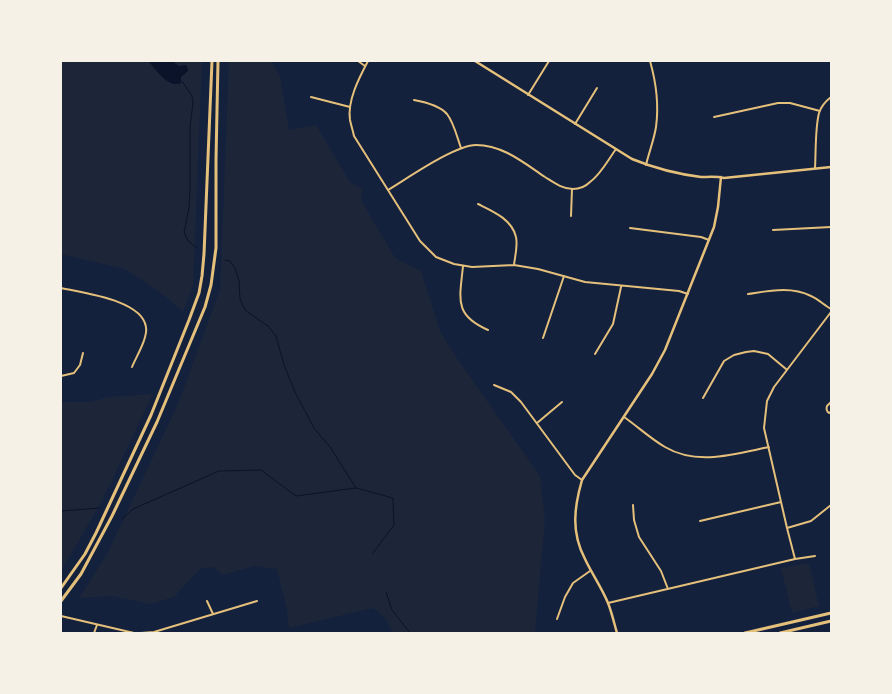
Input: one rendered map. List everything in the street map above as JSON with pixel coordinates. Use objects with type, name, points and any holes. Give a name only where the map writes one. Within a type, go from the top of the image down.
[{"type":"main road","points":[[61,588],[85,554],[110,506],[151,415],[199,293],[204,254],[212,61]]},
{"type":"main road","points":[[61,601],[92,555],[156,422],[205,307],[211,285],[216,248],[218,61]]},
{"type":"main road","points":[[745,633],[831,612]]},
{"type":"main road","points":[[780,633],[831,621]]},
{"type":"street","points":[[358,61],[365,66]]},
{"type":"street","points":[[368,61],[352,97],[350,118],[354,136],[420,241],[436,257],[463,266],[514,265],[538,268],[585,282],[679,290],[688,294]]},
{"type":"street","points":[[475,61],[632,159],[665,171],[724,178],[831,167]]},
{"type":"street","points":[[481,65],[483,61]]},
{"type":"street","points":[[528,95],[549,61]]},
{"type":"street","points":[[646,165],[656,127],[657,103],[655,81],[650,61]]},
{"type":"street","points":[[574,124],[596,88]]},
{"type":"street","points":[[311,97],[351,107]]},
{"type":"street","points":[[815,168],[820,111],[831,97]]},
{"type":"street","points":[[414,100],[437,107],[446,113],[451,120],[461,148]]},
{"type":"street","points":[[714,117],[778,103],[790,103],[820,111]]},
{"type":"street","points":[[388,190],[455,150],[475,145],[490,146],[503,150],[557,184],[572,189],[582,187],[593,180],[616,149]]},
{"type":"street","points":[[617,633],[608,603],[580,548],[575,528],[575,506],[582,480],[652,374],[665,350],[709,240],[716,218],[721,177]]},
{"type":"street","points":[[571,216],[572,189]]},
{"type":"street","points":[[478,204],[504,219],[512,228],[516,238],[514,265]]},
{"type":"street","points":[[773,230],[831,227]]},
{"type":"street","points":[[630,228],[701,237],[709,240]]},
{"type":"street","points":[[463,266],[461,308],[469,319],[488,330]]},
{"type":"street","points":[[543,338],[564,276]]},
{"type":"street","points":[[596,354],[613,324],[621,286]]},
{"type":"street","points":[[61,288],[110,298],[132,309],[143,319],[146,328],[144,339],[132,368]]},
{"type":"street","points":[[748,294],[796,290],[812,296],[831,311],[774,387],[767,401],[764,428],[796,559]]},
{"type":"street","points":[[703,398],[724,361],[734,355],[754,351],[768,354],[787,370]]},
{"type":"street","points":[[61,376],[74,373],[80,365],[83,353]]},
{"type":"street","points":[[494,385],[511,392],[521,402],[576,475],[582,480]]},
{"type":"street","points":[[536,423],[562,402]]},
{"type":"street","points":[[831,402],[826,409],[831,412]]},
{"type":"street","points":[[624,417],[665,447],[692,457],[726,456],[769,447]]},
{"type":"street","points":[[700,521],[781,502]]},
{"type":"street","points":[[633,505],[634,520],[639,538],[661,571],[668,589]]},
{"type":"street","points":[[787,528],[811,521],[831,505]]},
{"type":"street","points":[[608,603],[814,556]]},
{"type":"street","points":[[557,619],[565,597],[573,584],[591,571]]},
{"type":"street","points":[[207,601],[213,614]]},
{"type":"street","points":[[141,633],[154,632],[257,601]]},
{"type":"street","points":[[61,616],[134,633]]},
{"type":"street","points":[[94,633],[97,624]]},
{"type":"shaded area","points":[[61,61],[202,61],[193,285],[183,312],[161,293],[125,269],[61,254]]},
{"type":"shaded area","points":[[148,61],[172,61],[179,66],[186,65],[188,71],[181,77],[181,83],[171,83]]},
{"type":"shaded area","points":[[229,61],[271,61],[280,77],[289,130],[316,125],[350,182],[363,189],[361,200],[395,258],[421,271],[440,331],[454,354],[540,476],[545,519],[535,633],[393,633],[385,618],[373,608],[289,628],[287,609],[277,569],[254,566],[223,575],[212,567],[200,569],[174,597],[150,604],[113,596],[79,598],[107,554],[178,404],[220,290]]},
{"type":"shaded area","points":[[153,394],[101,503],[61,571],[61,402],[89,402],[110,397]]},
{"type":"shaded area","points":[[809,563],[819,606],[792,613],[781,568]]},
{"type":"waterway","points":[[182,81],[192,96],[193,103],[190,127],[189,208],[184,232],[188,241],[197,248]]},
{"type":"waterway","points":[[225,260],[230,261],[235,268],[243,306],[246,311],[268,326],[276,336],[284,365],[295,392],[314,428],[330,447],[356,488]]},
{"type":"waterway","points":[[122,519],[133,509],[219,471],[261,470],[296,496],[356,488],[393,498],[394,525],[373,553]]},
{"type":"waterway","points":[[61,511],[100,508]]},
{"type":"waterway","points":[[386,592],[392,610],[410,633]]}]
